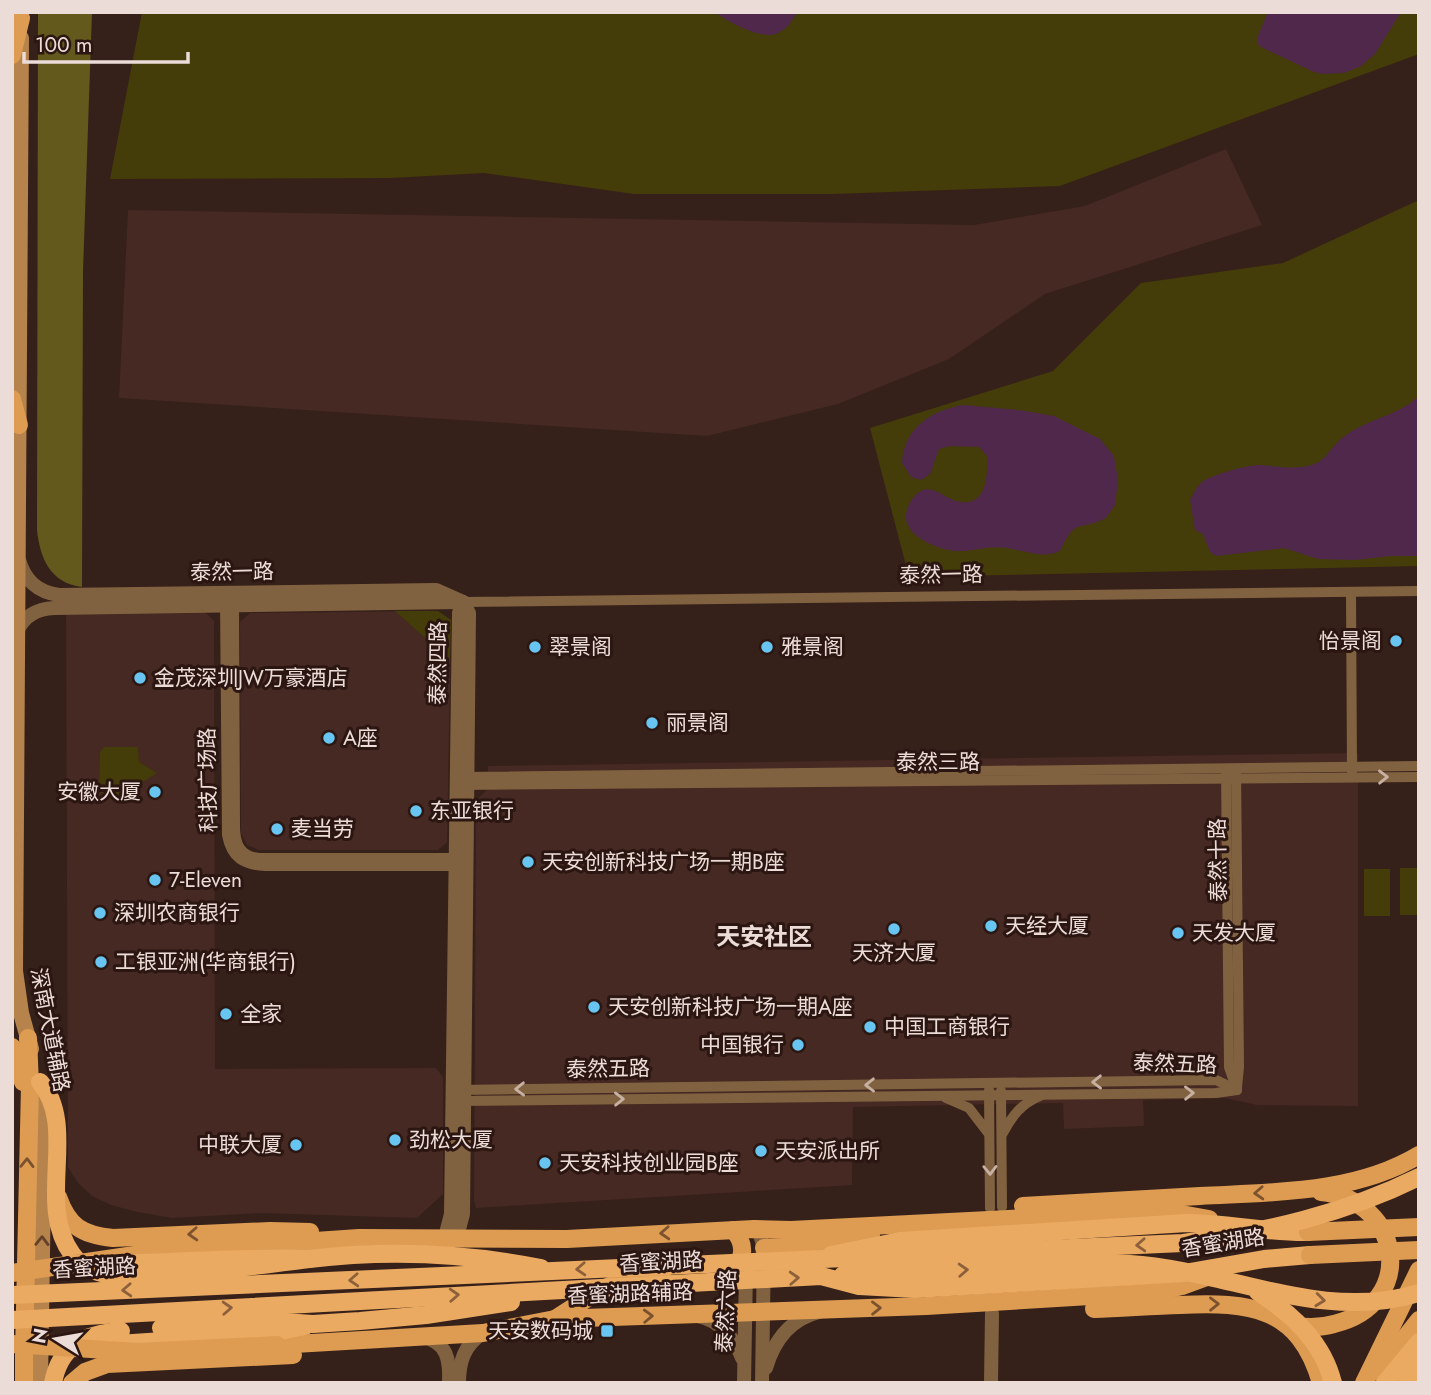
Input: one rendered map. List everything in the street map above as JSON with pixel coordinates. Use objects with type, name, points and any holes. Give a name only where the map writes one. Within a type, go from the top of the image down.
[{"type":"highway","points":[[40,1082],[48,1092],[55,1114],[59,1223],[63,1239],[80,1262],[99,1273],[112,1275],[258,1267],[310,1259]]},
{"type":"highway","points":[[821,1258],[1139,1246],[1227,1237],[1311,1219],[1356,1205],[1419,1177]]},
{"type":"highway","name":"香蜜湖路","points":[[12,1295],[821,1258],[884,1242],[1187,1223],[1308,1232]]},
{"type":"highway","name":"香蜜湖路","points":[[12,1320],[821,1276],[859,1286],[915,1289],[1184,1273],[1245,1262],[1310,1255]]},
{"type":"highway","points":[[68,1264],[144,1264],[257,1257],[310,1259],[449,1256],[507,1261],[555,1270]]},
{"type":"highway","points":[[821,1276],[1109,1263],[1181,1270],[1245,1286],[1334,1302],[1375,1301],[1419,1293]]},
{"type":"highway","points":[[1245,1286],[1278,1306],[1309,1335],[1325,1360],[1333,1383]]},
{"type":"highway","points":[[72,1348],[266,1334],[313,1324],[507,1303],[555,1290]]},
{"type":"highway","points":[[53,1383],[66,1352],[85,1338],[104,1332],[267,1321],[313,1324]]},
{"type":"highway","points":[[1385,1383],[1419,1342]]},
{"type":"highway","points":[[1407,1383],[1419,1359]]},
{"type":"main road","points":[[12,55],[21,15]]},
{"type":"main road","name":"深南大道辅路","points":[[21,15],[15,971],[20,1042],[40,1082],[44,1125],[40,1383]]},
{"type":"main road","points":[[12,399],[19,425]]},
{"type":"main road","points":[[20,1042],[30,1066],[18,1349],[24,1383]]},
{"type":"main road","points":[[754,1228],[790,1218],[1289,1191],[1340,1184],[1374,1175],[1404,1164],[1419,1155]]},
{"type":"main road","points":[[926,1306],[971,1313],[992,1313],[1223,1303],[1257,1308],[1284,1323],[1311,1328],[1355,1317],[1379,1299],[1386,1287],[1390,1263],[1387,1239],[1381,1225],[1362,1206],[1331,1193],[1289,1191]]},
{"type":"main road","points":[[56,1192],[67,1218],[75,1226],[97,1237],[302,1231],[359,1238]]},
{"type":"main road","points":[[12,1273],[155,1252],[359,1238],[567,1239],[754,1228],[791,1230],[1147,1212],[1192,1215],[1236,1225]]},
{"type":"main road","points":[[764,1248],[828,1245],[855,1236],[886,1234],[922,1223]]},
{"type":"main road","points":[[1308,1232],[1419,1227]]},
{"type":"main road","points":[[555,1319],[625,1278],[734,1268],[742,1258],[743,1247],[739,1236],[733,1230]]},
{"type":"main road","points":[[1310,1255],[1419,1250]]},
{"type":"main road","name":"香蜜湖路辅路","points":[[18,1349],[72,1348],[138,1352],[361,1341],[483,1333],[555,1319],[926,1306],[1156,1292],[1182,1286],[1245,1262]]},
{"type":"main road","points":[[1364,1383],[1419,1270]]},
{"type":"main road","points":[[1370,1383],[1419,1320]]},
{"type":"main road","points":[[1284,1323],[1309,1353],[1321,1383]]},
{"type":"main road","points":[[72,1383],[85,1372],[107,1364],[296,1354],[330,1350],[361,1341]]},
{"type":"street","name":"泰然一路","points":[[18,557],[21,569],[31,583],[51,594],[229,599]]},
{"type":"street","name":"泰然一路","points":[[17,631],[27,617],[47,608],[436,590],[463,602],[1419,591]]},
{"type":"street","points":[[1351,592],[1352,772]]},
{"type":"street","name":"科技广场路","points":[[229,599],[235,834],[241,850],[247,856],[259,858],[461,862]]},
{"type":"street","name":"泰然四路","points":[[451,1237],[463,1214],[458,1095],[462,781],[459,613],[463,602]]},
{"type":"street","name":"泰然三路","points":[[462,781],[1352,772],[1419,766]]},
{"type":"street","name":"泰然三路","points":[[1352,772],[1419,777]]},
{"type":"street","name":"泰然十路","points":[[1231,773],[1239,1067],[1237,1090]]},
{"type":"street","name":"泰然五路","points":[[458,1095],[937,1096],[1216,1080],[1237,1090]]},
{"type":"street","name":"泰然五路","points":[[458,1095],[988,1083],[997,1091],[1043,1095],[1216,1093],[1237,1090]]},
{"type":"street","points":[[996,1207],[997,1091]]},
{"type":"street","points":[[995,1135],[1015,1113],[1031,1100],[1043,1095]]},
{"type":"street","points":[[937,1096],[969,1108],[995,1135]]},
{"type":"street","name":"泰然六路","points":[[754,1228],[760,1235],[764,1248],[751,1257],[746,1268],[762,1383]]},
{"type":"street","name":"泰然六路","points":[[762,1383],[771,1352],[791,1325],[810,1314],[832,1308]]},
{"type":"street","name":"泰然六路","points":[[744,1383],[744,1364],[754,1311]]},
{"type":"street","points":[[991,1383],[992,1313]]},
{"type":"street","points":[[690,1314],[716,1322],[725,1330],[744,1364]]},
{"type":"street","points":[[459,1383],[462,1357],[472,1342],[483,1333]]},
{"type":"street","points":[[421,1337],[433,1340],[445,1350],[449,1359],[450,1383]]},
{"type":"shaded area","points":[[38,12],[92,12],[83,271],[82,587],[71,585],[54,575],[44,559],[37,530]]},
{"type":"shaded area","points":[[142,12],[1419,12],[1419,54],[1060,186],[833,194],[634,194],[484,173],[391,178],[110,179]]},
{"type":"shaded area","points":[[715,12],[797,12],[787,27],[772,35],[755,33]]},
{"type":"shaded area","points":[[1268,12],[1401,12],[1375,54],[1361,66],[1344,73],[1323,74],[1258,44],[1258,36]]},
{"type":"shaded area","points":[[1226,149],[1262,225],[1045,294],[949,359],[838,404],[707,436],[119,398],[128,210],[974,225],[1085,206]]},
{"type":"shaded area","points":[[1419,200],[1419,566],[909,577],[870,428],[1053,371],[1141,283],[1283,263]]},
{"type":"shaded area","points":[[1419,396],[1419,556],[1318,559],[1284,548],[1216,556],[1210,552],[1203,534],[1195,530],[1190,500],[1198,486],[1207,479],[1253,465],[1295,467],[1317,463],[1355,429],[1399,410]]},
{"type":"shaded area","points":[[964,405],[1054,416],[1100,439],[1114,456],[1118,480],[1115,505],[1106,518],[1075,529],[1060,551],[1047,554],[1001,547],[951,550],[917,536],[907,523],[906,515],[910,502],[920,492],[929,489],[964,502],[979,497],[983,491],[987,456],[979,447],[950,446],[939,449],[930,474],[921,480],[911,477],[902,463],[908,439],[922,422],[941,411]]},
{"type":"shaded area","points":[[204,611],[214,621],[215,1069],[436,1068],[443,1077],[443,1194],[417,1218],[259,1213],[172,1218],[111,1205],[92,1196],[78,1183],[68,1167],[66,612]]},
{"type":"shaded area","points":[[395,611],[438,611],[451,620],[450,660]]},
{"type":"shaded area","points":[[438,611],[451,620],[447,842],[438,850],[259,850],[247,845],[241,833],[240,622],[250,613]]},
{"type":"shaded area","points":[[104,747],[138,747],[139,762],[157,773],[117,803],[99,791],[100,752]]},
{"type":"shaded area","points":[[1358,753],[1358,1106],[1257,1105],[1224,1098],[1143,1100],[1144,1126],[1064,1129],[1063,1103],[853,1107],[852,1185],[476,1208],[476,800],[488,789],[488,766]]},
{"type":"shaded area","points":[[1400,868],[1419,868],[1419,915],[1400,915]]},
{"type":"shaded area","points":[[1364,869],[1390,869],[1390,916],[1364,916]]},
{"type":"place","name":"怡景阁","points":[[1396,641]]},
{"type":"place","name":"翠景阁","points":[[535,647]]},
{"type":"place","name":"雅景阁","points":[[767,647]]},
{"type":"place","name":"金茂深圳JW万豪酒店","points":[[140,678]]},
{"type":"place","name":"丽景阁","points":[[652,723]]},
{"type":"place","name":"A座","points":[[329,738]]},
{"type":"place","name":"安徽大厦","points":[[155,792]]},
{"type":"place","name":"东亚银行","points":[[416,811]]},
{"type":"place","name":"麦当劳","points":[[277,829]]},
{"type":"place","name":"天安创新科技广场一期B座","points":[[528,862]]},
{"type":"place","name":"7-Eleven","points":[[155,880]]},
{"type":"place","name":"深圳农商银行","points":[[100,913]]},
{"type":"place","name":"天经大厦","points":[[991,926]]},
{"type":"place","name":"天济大厦","points":[[894,929]]},
{"type":"place","name":"天发大厦","points":[[1178,933]]},
{"type":"place","name":"工银亚洲(华商银行)","points":[[101,962]]},
{"type":"place","name":"天安创新科技广场一期A座","points":[[594,1007]]},
{"type":"place","name":"全家","points":[[226,1014]]},
{"type":"place","name":"中国工商银行","points":[[870,1027]]},
{"type":"place","name":"中国银行","points":[[798,1045]]},
{"type":"place","name":"劲松大厦","points":[[395,1140]]},
{"type":"place","name":"中联大厦","points":[[296,1145]]},
{"type":"place","name":"天安派出所","points":[[761,1151]]},
{"type":"place","name":"天安科技创业园B座","points":[[545,1163]]},
{"type":"place","name":"天安数码城","points":[[607,1331]]},
{"type":"district","name":"天安社区","points":[[764,936]]}]
